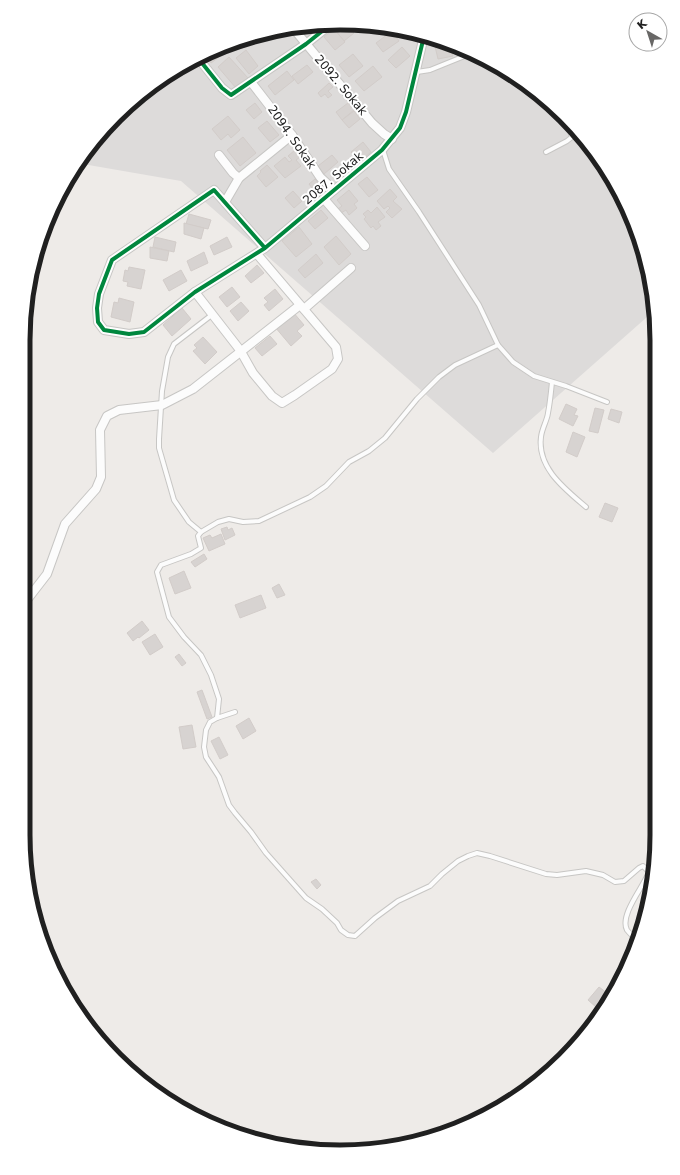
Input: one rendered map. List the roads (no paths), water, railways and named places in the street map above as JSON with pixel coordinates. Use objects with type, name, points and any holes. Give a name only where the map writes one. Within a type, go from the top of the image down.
[{"type":"street","points":[[202,63],[222,88],[231,95],[323,31]]},
{"type":"street","name":"2092. Sokak","points":[[297,33],[372,123],[392,139]]},
{"type":"street","name":"2087. Sokak","points":[[225,202],[214,190],[112,260],[99,294],[97,308],[98,322],[104,330],[129,334],[144,332],[195,292],[266,248],[382,150],[400,128],[405,116],[417,72],[423,42]]},
{"type":"street","name":"2094. Sokak","points":[[251,82],[292,135],[320,177],[334,190]]},
{"type":"street","points":[[266,248],[225,202],[239,178],[292,135]]},
{"type":"street","points":[[219,155],[233,173],[239,178]]},
{"type":"street","points":[[324,199],[365,246]]},
{"type":"street","points":[[195,292],[240,350],[254,373],[272,396],[282,403],[332,369],[338,359],[336,347],[257,254]]},
{"type":"street","points":[[30,596],[47,574],[66,524],[96,489],[101,477],[100,430],[107,416],[119,410],[162,405],[193,389],[240,350],[302,307],[351,268]]},
{"type":"lane","points":[[417,72],[430,70],[464,56]]},
{"type":"lane","points":[[546,152],[567,142],[572,137],[571,134]]},
{"type":"lane","points":[[382,150],[389,169],[419,212],[479,305],[498,345],[513,362],[534,376],[566,386],[606,402]]},
{"type":"lane","points":[[201,532],[189,522],[174,500],[159,448],[164,380],[168,357],[174,344],[213,314]]},
{"type":"lane","points":[[217,718],[219,699],[202,655],[184,637],[169,617],[157,572],[161,566],[201,548],[198,536],[201,532],[218,522],[230,519],[243,522],[259,521],[310,497],[326,486],[349,462],[369,451],[385,438],[417,399],[448,370],[475,355],[498,345]]},
{"type":"lane","points":[[552,382],[548,413],[541,436],[543,458],[549,470],[556,479],[569,493],[586,507]]},
{"type":"lane","points":[[234,712],[210,722],[206,730],[204,747],[206,757],[219,777],[229,805],[266,853],[306,898],[322,909],[341,930],[348,935],[355,936],[375,918],[398,901],[430,886],[458,861],[477,853],[546,874],[557,875],[586,871],[603,876],[615,882],[624,881],[639,868],[644,866],[647,870]]},
{"type":"lane","points":[[633,937],[627,929],[625,922],[626,916],[647,877]]}]
